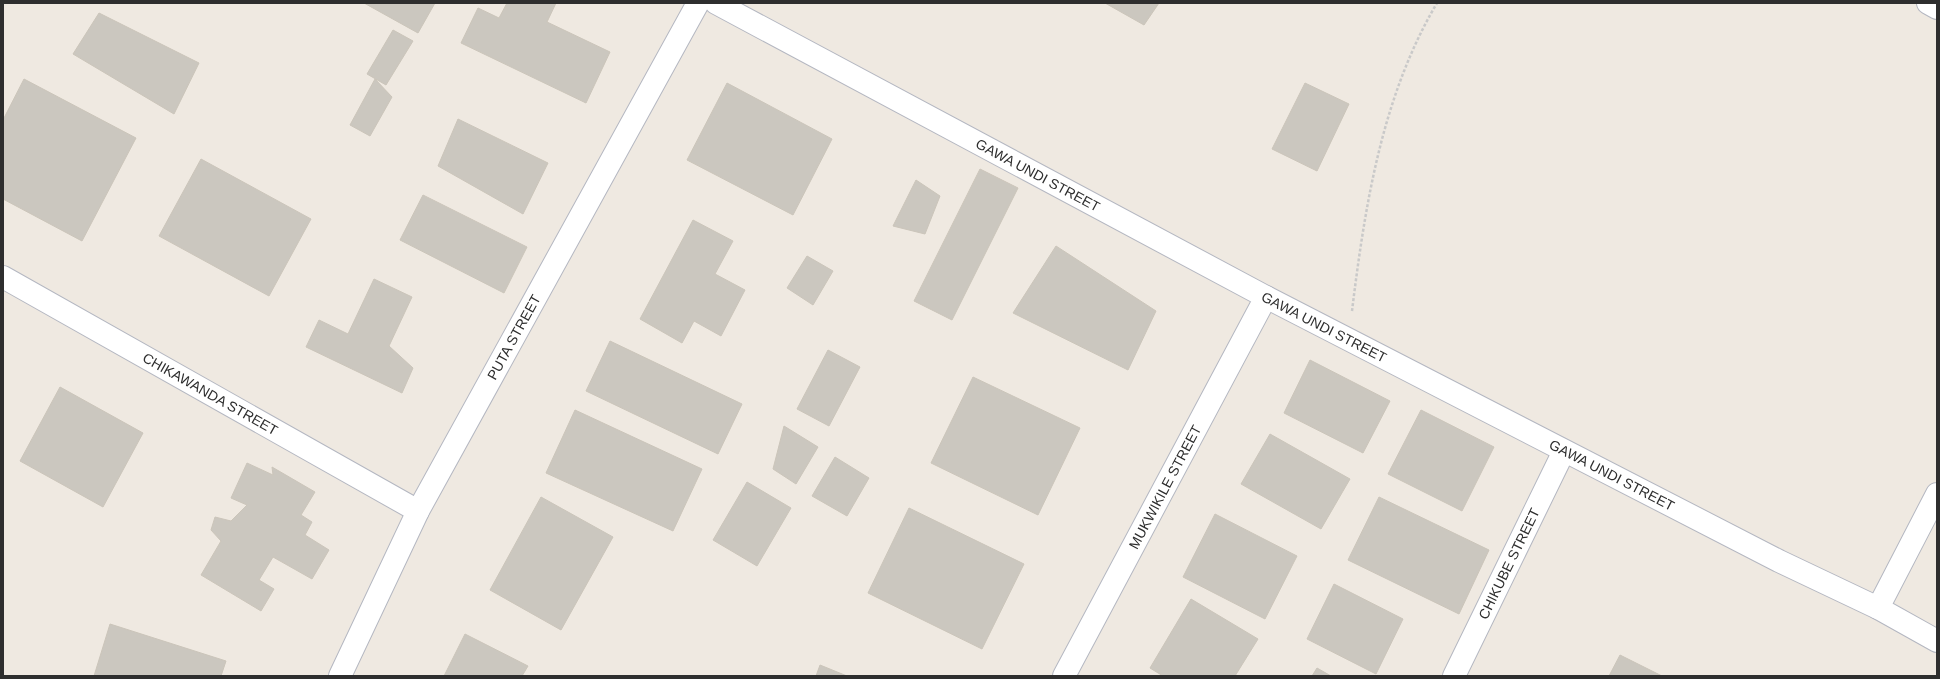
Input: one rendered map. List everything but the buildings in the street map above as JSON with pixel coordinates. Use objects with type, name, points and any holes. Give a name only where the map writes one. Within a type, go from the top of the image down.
[{"type":"street","name":"PUTA STREET","points":[[340,676],[418,511],[698,3]]},
{"type":"street","name":"GAWA UNDI STREET","points":[[716,3],[1266,297],[1564,451],[1779,560],[1878,608],[1937,641]]},
{"type":"street","points":[[1928,3],[1937,8]]},
{"type":"street","name":"CHIKAWANDA STREET","points":[[3,278],[418,511]]},
{"type":"street","name":"MUKWIKILE STREET","points":[[1064,676],[1266,297]]},
{"type":"street","name":"CHIKUBE STREET","points":[[1454,676],[1564,451]]},
{"type":"street","points":[[1878,608],[1937,494]]},
{"type":"path","points":[[1348,339],[1358,260],[1373,176],[1395,93],[1422,28],[1437,3]]}]
